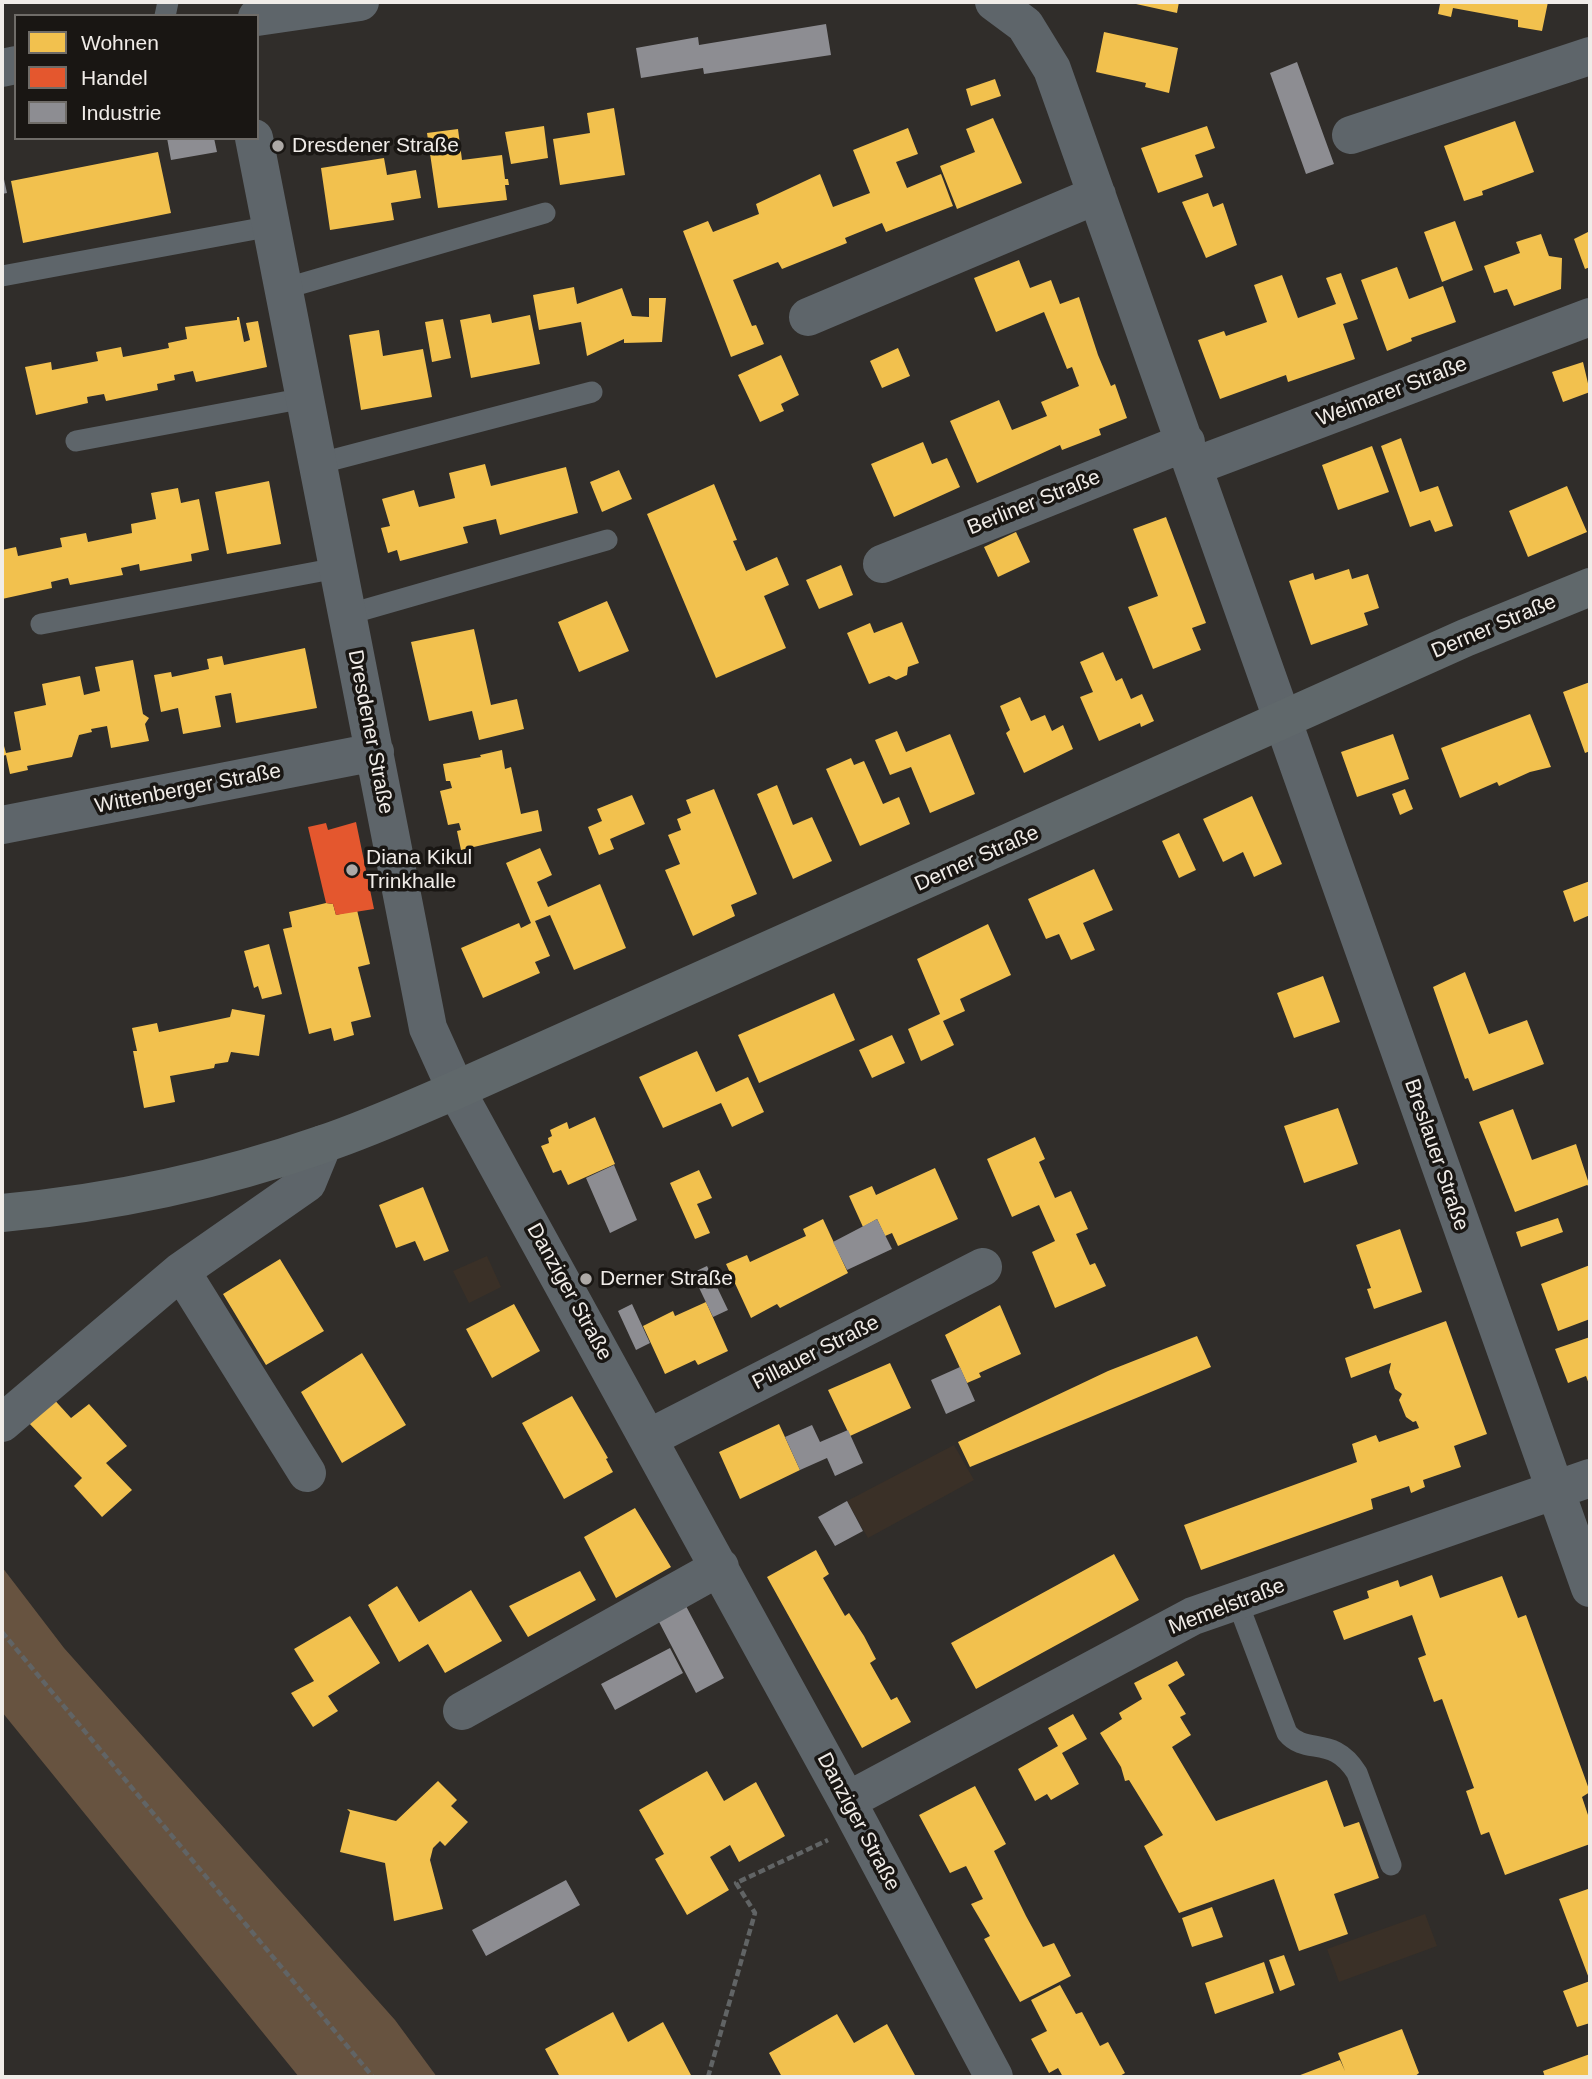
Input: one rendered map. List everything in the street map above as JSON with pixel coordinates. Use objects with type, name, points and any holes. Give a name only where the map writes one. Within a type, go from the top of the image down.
[{"type":"street","points":[[259,18],[360,2]]},
{"type":"street","points":[[994,2],[1025,25],[1052,69],[1284,722]]},
{"type":"street","points":[[1351,135],[1590,56]]},
{"type":"street","name":"Dresdener Straße","points":[[254,140],[428,1028],[456,1090]]},
{"type":"street","points":[[808,317],[1097,195]]},
{"type":"street","name":"Weimarer Straße","points":[[1190,454],[1590,317]]},
{"type":"street","name":"Berliner Straße","points":[[882,564],[1190,454]]},
{"type":"street","name":"Derner Straße","points":[[2,1213],[52,1209],[146,1192],[236,1170],[323,1144],[456,1090],[1284,722],[1465,638],[1590,587]]},
{"type":"street","name":"Breslauer Straße","points":[[1284,722],[1590,1588]]},
{"type":"street","name":"Wittenberger Straße","points":[[2,825],[374,752]]},
{"type":"street","name":"Danziger Straße","points":[[456,1090],[720,1567],[994,2077]]},
{"type":"street","points":[[2,1423],[181,1271],[307,1183],[323,1144]]},
{"type":"street","name":"Pillauer Straße","points":[[649,1438],[983,1267]]},
{"type":"street","points":[[181,1271],[307,1473]]},
{"type":"street","name":"Memelstraße","points":[[853,1813],[1193,1616],[1590,1478]]},
{"type":"street","points":[[462,1711],[720,1567]]},
{"type":"lane","points":[[283,289],[545,214]]},
{"type":"lane","points":[[2,276],[272,226]]},
{"type":"lane","points":[[317,464],[592,392]]},
{"type":"lane","points":[[76,441],[305,398]]},
{"type":"lane","points":[[346,615],[607,540]]},
{"type":"lane","points":[[41,624],[337,568]]},
{"type":"lane","points":[[1237,1601],[1287,1733],[1293,1740],[1337,1750],[1348,1759],[1357,1773],[1391,1865]]},
{"type":"path","points":[[2,1632],[373,2077]]},
{"type":"path","points":[[708,2077],[755,1913],[736,1883],[853,1813]]},
{"type":"shaded area","points":[[487,1256],[501,1287],[469,1303],[453,1271]]},
{"type":"shaded area","points":[[954,1445],[974,1480],[868,1538],[847,1501]]},
{"type":"shaded area","points":[[2,1567],[64,1648],[395,2020],[437,2077],[299,2077],[2,1712]]},
{"type":"shaded area","points":[[1425,1914],[1437,1946],[1339,1982],[1327,1949]]},
{"type":"building: Wohnen","points":[[1127,2],[1179,2],[1177,13]]},
{"type":"building: Wohnen","points":[[1433,2],[1548,2],[1542,31],[1518,27],[1518,20],[1453,8],[1451,17],[1438,14],[1440,4]]},
{"type":"building: Wohnen","points":[[1104,32],[1178,48],[1169,93],[1145,87],[1146,83],[1096,72]]},
{"type":"building: Wohnen","points":[[995,79],[1001,96],[971,106],[966,89]]},
{"type":"building: Wohnen","points":[[614,108],[625,175],[560,185],[553,139],[590,133],[587,113]]},
{"type":"building: Wohnen","points":[[993,118],[1022,183],[957,209],[940,166],[975,152],[966,129]]},
{"type":"building: Wohnen","points":[[1515,121],[1534,172],[1482,191],[1483,195],[1464,201],[1444,146]]},
{"type":"building: Wohnen","points":[[544,126],[548,158],[511,164],[505,132]]},
{"type":"building: Wohnen","points":[[1207,126],[1215,148],[1195,155],[1203,177],[1158,193],[1141,148]]},
{"type":"building: Wohnen","points":[[908,128],[918,154],[896,162],[907,188],[941,174],[953,206],[886,232],[882,223],[845,238],[847,243],[782,269],[778,262],[733,280],[752,326],[756,325],[764,344],[731,357],[683,231],[708,221],[713,232],[759,214],[756,204],[820,174],[833,207],[870,193],[853,150]]},
{"type":"building: Wohnen","points":[[458,129],[462,160],[502,155],[505,179],[508,179],[509,185],[505,185],[507,200],[438,208],[427,133]]},
{"type":"building: Wohnen","points":[[158,152],[171,213],[23,243],[11,181]]},
{"type":"building: Wohnen","points":[[384,158],[387,175],[416,170],[421,198],[391,203],[394,220],[330,230],[321,168]]},
{"type":"building: Wohnen","points":[[1208,193],[1213,207],[1223,203],[1237,245],[1206,258],[1182,202]]},
{"type":"building: Wohnen","points":[[1455,221],[1473,270],[1442,282],[1424,232]]},
{"type":"building: Wohnen","points":[[1590,231],[1590,267],[1585,269],[1574,239]]},
{"type":"building: Wohnen","points":[[1541,234],[1549,256],[1562,258],[1561,289],[1514,306],[1507,289],[1494,293],[1484,266],[1520,253],[1516,242]]},
{"type":"building: Wohnen","points":[[1019,260],[1030,288],[1051,280],[1060,304],[1079,297],[1098,355],[1111,386],[1115,384],[1127,418],[1099,429],[1101,435],[1062,450],[1060,445],[977,483],[950,421],[999,400],[1012,430],[1047,416],[1041,402],[1079,386],[1072,367],[1067,369],[1044,312],[996,332],[974,278]]},
{"type":"building: Wohnen","points":[[1397,267],[1409,299],[1443,286],[1456,322],[1411,338],[1412,341],[1387,351],[1361,280]]},
{"type":"building: Wohnen","points":[[1341,273],[1358,319],[1343,324],[1355,359],[1288,382],[1286,375],[1220,399],[1198,340],[1224,331],[1226,336],[1267,322],[1254,285],[1282,275],[1298,318],[1336,304],[1326,278]]},
{"type":"building: Wohnen","points":[[574,287],[577,304],[622,288],[632,316],[649,317],[649,298],[666,298],[662,342],[624,343],[624,339],[587,356],[581,322],[539,330],[533,295]]},
{"type":"building: Wohnen","points":[[490,314],[492,323],[530,315],[540,364],[471,378],[460,320]]},
{"type":"building: Wohnen","points":[[237,317],[244,342],[250,340],[246,323],[258,321],[267,367],[196,382],[193,371],[174,375],[175,380],[157,384],[158,390],[106,401],[104,394],[87,397],[88,403],[36,415],[25,367],[51,362],[52,370],[98,361],[96,352],[121,347],[123,357],[169,348],[168,343],[187,339],[185,327],[237,320]]},
{"type":"building: Wohnen","points":[[443,319],[451,358],[432,362],[425,322]]},
{"type":"building: Wohnen","points":[[379,330],[383,356],[423,349],[432,397],[361,410],[349,335]]},
{"type":"building: Wohnen","points":[[898,348],[910,376],[882,388],[870,361]]},
{"type":"building: Wohnen","points":[[781,355],[799,395],[781,404],[784,411],[760,422],[738,375]]},
{"type":"building: Wohnen","points":[[1583,362],[1590,392],[1563,402],[1552,372]]},
{"type":"building: Wohnen","points":[[1401,438],[1420,492],[1438,486],[1453,526],[1435,532],[1430,520],[1410,527],[1381,446]]},
{"type":"building: Wohnen","points":[[923,442],[932,464],[947,458],[960,487],[894,517],[871,464]]},
{"type":"building: Wohnen","points":[[1372,446],[1389,492],[1338,510],[1322,465]]},
{"type":"building: Wohnen","points":[[485,464],[491,486],[566,467],[578,513],[500,535],[496,519],[463,527],[468,543],[400,561],[397,550],[388,553],[381,528],[390,526],[382,499],[414,490],[419,507],[455,498],[449,473]]},
{"type":"building: Wohnen","points":[[619,470],[632,499],[602,512],[590,482]]},
{"type":"building: Wohnen","points":[[269,481],[281,544],[227,554],[215,492]]},
{"type":"building: Wohnen","points":[[714,484],[737,540],[733,541],[746,571],[777,557],[789,585],[764,596],[786,648],[716,678],[647,514]]},
{"type":"building: Wohnen","points":[[1567,486],[1587,532],[1528,557],[1509,511]]},
{"type":"building: Wohnen","points":[[178,488],[181,503],[199,499],[209,550],[191,554],[192,561],[140,571],[139,564],[121,568],[123,575],[70,585],[68,578],[51,582],[52,588],[2,599],[2,550],[16,547],[18,556],[62,547],[60,538],[86,533],[88,542],[132,533],[131,524],[156,519],[151,493]]},
{"type":"building: Wohnen","points":[[1166,517],[1206,623],[1192,628],[1201,650],[1153,669],[1128,607],[1158,596],[1133,529]]},
{"type":"building: Wohnen","points":[[1016,532],[1030,562],[998,577],[984,547]]},
{"type":"building: Wohnen","points":[[841,565],[853,595],[819,609],[806,580]]},
{"type":"building: Wohnen","points":[[1349,569],[1352,579],[1368,574],[1379,608],[1364,613],[1368,625],[1311,645],[1289,581],[1313,573],[1315,580]]},
{"type":"building: Wohnen","points":[[607,601],[629,651],[579,672],[558,622]]},
{"type":"building: Wohnen","points":[[902,622],[919,663],[908,667],[907,675],[896,680],[889,676],[869,684],[847,633],[870,623],[874,633]]},
{"type":"building: Wohnen","points":[[474,629],[491,705],[517,699],[524,729],[479,740],[472,711],[429,721],[411,642]]},
{"type":"building: Wohnen","points":[[305,648],[317,708],[236,723],[231,693],[215,696],[221,727],[183,734],[178,708],[161,712],[154,675],[171,672],[172,677],[209,669],[207,659],[222,656],[224,665]]},
{"type":"building: Wohnen","points":[[1103,652],[1116,681],[1122,678],[1131,699],[1142,694],[1154,721],[1141,727],[1140,723],[1099,741],[1080,697],[1093,692],[1080,662]]},
{"type":"building: Wohnen","points":[[133,660],[143,714],[149,718],[145,724],[149,741],[111,748],[107,726],[91,729],[92,732],[79,735],[72,757],[27,766],[28,770],[10,774],[6,755],[2,756],[2,739],[6,753],[21,750],[14,712],[46,705],[42,684],[80,676],[84,695],[100,691],[95,667]]},
{"type":"building: Wohnen","points":[[1590,682],[1590,751],[1585,753],[1563,692]]},
{"type":"building: Wohnen","points":[[1020,697],[1031,721],[1045,715],[1052,731],[1063,725],[1073,749],[1024,773],[1006,733],[1010,730],[1000,706]]},
{"type":"building: Wohnen","points":[[1530,714],[1551,767],[1530,772],[1499,786],[1497,782],[1460,798],[1441,748]]},
{"type":"building: Wohnen","points":[[897,731],[906,752],[950,734],[975,794],[930,813],[911,767],[890,775],[875,740]]},
{"type":"building: Wohnen","points":[[1393,734],[1409,779],[1357,797],[1341,752]]},
{"type":"building: Wohnen","points":[[502,750],[505,769],[511,767],[521,814],[538,810],[542,831],[461,850],[457,831],[461,830],[459,823],[448,825],[440,791],[452,788],[450,781],[446,781],[443,764]]},
{"type":"building: Wohnen","points":[[851,758],[854,765],[864,761],[883,804],[899,797],[910,824],[860,846],[826,769]]},
{"type":"building: Wohnen","points":[[777,785],[793,825],[812,817],[832,861],[793,879],[757,794]]},
{"type":"building: Wohnen","points":[[714,789],[757,894],[731,905],[735,916],[693,936],[665,870],[680,864],[668,835],[681,830],[677,819],[691,813],[686,800]]},
{"type":"building: Wohnen","points":[[1405,789],[1413,809],[1400,815],[1392,794]]},
{"type":"building: Wohnen","points":[[632,795],[645,824],[610,839],[614,849],[599,855],[588,827],[602,821],[597,809]]},
{"type":"building: Wohnen","points":[[1252,796],[1282,864],[1254,877],[1243,852],[1223,862],[1203,819]]},
{"type":"building: Wohnen","points":[[1179,833],[1196,870],[1179,878],[1162,841]]},
{"type":"building: Wohnen","points":[[540,848],[552,875],[537,882],[548,907],[600,884],[626,948],[574,970],[550,915],[535,921],[550,956],[535,962],[540,973],[483,998],[461,948],[519,923],[521,928],[531,923],[506,863]]},
{"type":"building: Wohnen","points":[[1094,869],[1113,910],[1083,923],[1095,950],[1071,960],[1059,934],[1046,939],[1028,899]]},
{"type":"building: Wohnen","points":[[1590,881],[1590,915],[1574,922],[1563,891]]},
{"type":"building: Wohnen","points":[[326,903],[333,904],[336,915],[357,910],[370,964],[358,967],[371,1017],[351,1022],[354,1035],[334,1041],[331,1028],[309,1034],[283,929],[292,927],[289,912]]},
{"type":"building: Wohnen","points":[[988,924],[1011,975],[960,999],[965,1011],[943,1021],[954,1045],[921,1061],[908,1029],[940,1014],[917,959]]},
{"type":"building: Wohnen","points":[[269,944],[282,994],[262,999],[258,986],[254,988],[244,951]]},
{"type":"building: Wohnen","points":[[1465,972],[1489,1034],[1527,1020],[1544,1064],[1473,1091],[1468,1078],[1465,1079],[1433,987]]},
{"type":"building: Wohnen","points":[[1323,976],[1340,1022],[1294,1038],[1277,993]]},
{"type":"building: Wohnen","points":[[834,993],[855,1040],[759,1083],[738,1035]]},
{"type":"building: Wohnen","points":[[232,1009],[265,1015],[259,1056],[231,1052],[228,1062],[215,1064],[214,1068],[170,1076],[175,1102],[144,1108],[133,1051],[137,1051],[132,1028],[157,1023],[159,1032],[230,1017]]},
{"type":"building: Wohnen","points":[[892,1035],[905,1063],[872,1078],[859,1050]]},
{"type":"building: Wohnen","points":[[697,1051],[716,1092],[748,1077],[764,1112],[732,1127],[721,1103],[663,1128],[639,1077]]},
{"type":"building: Wohnen","points":[[1338,1108],[1358,1164],[1304,1183],[1284,1126]]},
{"type":"building: Wohnen","points":[[1513,1109],[1532,1160],[1576,1144],[1590,1187],[1587,1185],[1515,1212],[1479,1122]]},
{"type":"building: Wohnen","points":[[595,1117],[615,1164],[568,1185],[561,1170],[553,1173],[541,1146],[549,1143],[548,1138],[552,1136],[550,1130],[567,1122],[569,1129]]},
{"type":"building: Wohnen","points":[[1035,1137],[1045,1159],[1039,1162],[1055,1198],[1071,1191],[1088,1229],[1076,1234],[1090,1265],[1095,1263],[1106,1286],[1055,1308],[1032,1252],[1055,1241],[1039,1205],[1012,1217],[987,1159]]},
{"type":"building: Wohnen","points":[[935,1168],[958,1219],[898,1246],[892,1233],[885,1236],[877,1219],[863,1227],[849,1196],[872,1186],[876,1195]]},
{"type":"building: Wohnen","points":[[699,1170],[712,1198],[697,1204],[710,1233],[695,1239],[670,1183]]},
{"type":"building: Wohnen","points":[[423,1187],[449,1251],[424,1261],[415,1241],[396,1248],[379,1205]]},
{"type":"building: Wohnen","points":[[1558,1218],[1563,1232],[1521,1247],[1516,1232]]},
{"type":"building: Wohnen","points":[[823,1219],[848,1273],[780,1308],[777,1304],[751,1318],[726,1264],[747,1255],[750,1262],[806,1236],[803,1229]]},
{"type":"building: Wohnen","points":[[1400,1229],[1422,1292],[1374,1309],[1367,1289],[1371,1288],[1356,1245]]},
{"type":"building: Wohnen","points":[[280,1259],[324,1331],[266,1365],[223,1294]]},
{"type":"building: Wohnen","points":[[1590,1265],[1590,1319],[1558,1331],[1541,1284]]},
{"type":"building: Wohnen","points":[[706,1302],[728,1351],[698,1365],[695,1360],[665,1374],[643,1326],[673,1311],[675,1316]]},
{"type":"building: Wohnen","points":[[514,1304],[540,1351],[492,1378],[466,1329]]},
{"type":"building: Wohnen","points":[[1000,1305],[1021,1354],[979,1373],[981,1377],[967,1383],[945,1335]]},
{"type":"building: Wohnen","points":[[1446,1321],[1487,1434],[1454,1446],[1461,1467],[1423,1480],[1425,1487],[1411,1493],[1409,1486],[1371,1499],[1373,1509],[1201,1570],[1184,1525],[1357,1462],[1352,1444],[1376,1435],[1379,1442],[1419,1428],[1416,1421],[1406,1417],[1399,1400],[1402,1394],[1395,1389],[1389,1372],[1391,1363],[1351,1378],[1345,1358]]},
{"type":"building: Wohnen","points":[[1197,1336],[1211,1367],[970,1467],[958,1442],[1108,1371]]},
{"type":"building: Wohnen","points":[[1590,1337],[1590,1387],[1586,1376],[1568,1383],[1555,1349]]},
{"type":"building: Wohnen","points":[[362,1353],[406,1425],[342,1463],[301,1392]]},
{"type":"building: Wohnen","points":[[890,1363],[911,1408],[850,1436],[828,1390]]},
{"type":"building: Wohnen","points":[[50,1395],[71,1418],[89,1404],[127,1446],[106,1463],[132,1490],[102,1517],[74,1486],[82,1478],[26,1420]]},
{"type":"building: Wohnen","points":[[572,1396],[608,1458],[606,1459],[613,1472],[564,1499],[522,1423]]},
{"type":"building: Wohnen","points":[[779,1424],[800,1470],[740,1499],[719,1452]]},
{"type":"building: Wohnen","points":[[635,1508],[671,1567],[616,1598],[584,1537]]},
{"type":"building: Wohnen","points":[[816,1550],[829,1574],[823,1578],[845,1616],[849,1613],[864,1636],[876,1659],[870,1663],[891,1700],[897,1697],[911,1722],[862,1748],[767,1577]]},
{"type":"building: Wohnen","points":[[1114,1554],[1139,1600],[976,1689],[951,1643]]},
{"type":"building: Wohnen","points":[[580,1571],[596,1600],[528,1637],[509,1606]]},
{"type":"building: Wohnen","points":[[1432,1575],[1440,1598],[1502,1576],[1518,1618],[1526,1615],[1590,1792],[1582,1797],[1590,1821],[1590,1844],[1505,1875],[1489,1832],[1481,1835],[1466,1791],[1474,1788],[1442,1699],[1434,1702],[1418,1658],[1426,1655],[1412,1615],[1344,1640],[1333,1611],[1369,1598],[1367,1591],[1398,1580],[1400,1587]]},
{"type":"building: Wohnen","points":[[397,1586],[419,1622],[471,1590],[502,1641],[445,1673],[428,1644],[399,1662],[368,1605]]},
{"type":"building: Wohnen","points":[[350,1616],[380,1663],[328,1696],[338,1711],[313,1727],[291,1693],[314,1681],[294,1649]]},
{"type":"building: Wohnen","points":[[1177,1661],[1185,1675],[1168,1685],[1186,1714],[1180,1717],[1191,1735],[1172,1747],[1216,1821],[1327,1780],[1344,1827],[1359,1822],[1379,1878],[1334,1894],[1348,1934],[1299,1951],[1274,1879],[1179,1913],[1144,1846],[1163,1835],[1129,1780],[1125,1781],[1121,1767],[1100,1733],[1122,1719],[1119,1713],[1142,1699],[1134,1683]]},
{"type":"building: Wohnen","points":[[1073,1714],[1087,1739],[1062,1753],[1079,1784],[1051,1800],[1047,1794],[1035,1801],[1018,1769],[1058,1746],[1048,1728]]},
{"type":"building: Wohnen","points":[[707,1771],[724,1801],[756,1782],[785,1836],[739,1862],[730,1845],[710,1857],[729,1890],[687,1915],[655,1859],[664,1854],[639,1810]]},
{"type":"building: Wohnen","points":[[438,1781],[457,1800],[451,1806],[468,1822],[445,1846],[440,1841],[433,1848],[430,1860],[443,1909],[394,1921],[385,1863],[340,1852],[350,1812],[347,1809],[396,1821]]},
{"type":"building: Wohnen","points":[[975,1786],[1006,1844],[994,1851],[1026,1916],[1043,1947],[1054,1943],[1071,1976],[1020,2002],[984,1939],[990,1936],[971,1904],[983,1899],[966,1866],[950,1873],[919,1815]]},
{"type":"building: Wohnen","points":[[1588,1889],[1590,1896],[1590,1981],[1559,1899]]},
{"type":"building: Wohnen","points":[[1212,1907],[1223,1937],[1192,1947],[1182,1918]]},
{"type":"building: Wohnen","points":[[1284,1955],[1295,1985],[1280,1991],[1269,1960]]},
{"type":"building: Wohnen","points":[[1264,1962],[1274,1993],[1215,2014],[1205,1983]]},
{"type":"building: Wohnen","points":[[1590,1981],[1590,2023],[1577,2027],[1563,1991]]},
{"type":"building: Wohnen","points":[[1060,1985],[1076,2014],[1082,2012],[1100,2046],[1108,2042],[1125,2073],[1118,2077],[1063,2077],[1058,2068],[1049,2073],[1031,2039],[1047,2031],[1031,2000]]},
{"type":"building: Wohnen","points":[[613,2012],[628,2042],[663,2022],[692,2077],[560,2077],[545,2049]]},
{"type":"building: Wohnen","points":[[837,2014],[854,2043],[887,2024],[916,2077],[782,2077],[769,2053]]},
{"type":"building: Wohnen","points":[[1402,2029],[1419,2073],[1414,2077],[1295,2077],[1340,2060],[1345,2071],[1338,2053]]},
{"type":"building: Wohnen","points":[[1590,2054],[1590,2077],[1545,2077],[1543,2071]]},
{"type":"building: Handel","points":[[356,822],[374,909],[336,915],[333,904],[326,903],[308,827],[326,823],[328,830]]},
{"type":"building: Industrie","points":[[826,24],[831,55],[704,74],[703,68],[641,78],[636,48],[698,37],[699,45]]},
{"type":"building: Industrie","points":[[1297,62],[1334,164],[1306,174],[1270,73]]},
{"type":"building: Industrie","points":[[167,140],[214,140],[217,152],[171,160]]},
{"type":"building: Industrie","points":[[2,170],[7,193],[2,194]]},
{"type":"building: Industrie","points":[[614,1165],[637,1220],[610,1233],[586,1178]]},
{"type":"building: Industrie","points":[[877,1219],[892,1249],[847,1270],[833,1242]]},
{"type":"building: Industrie","points":[[707,1266],[728,1310],[713,1317],[692,1273]]},
{"type":"building: Industrie","points":[[632,1304],[650,1343],[636,1350],[618,1311]]},
{"type":"building: Industrie","points":[[960,1367],[975,1401],[946,1414],[931,1380]]},
{"type":"building: Industrie","points":[[812,1425],[820,1442],[848,1430],[863,1463],[835,1476],[827,1458],[800,1470],[785,1437]]},
{"type":"building: Industrie","points":[[847,1501],[863,1531],[835,1546],[818,1517]]},
{"type":"building: Industrie","points":[[686,1606],[724,1678],[696,1693],[658,1620]]},
{"type":"building: Industrie","points":[[670,1648],[683,1673],[615,1710],[601,1684]]},
{"type":"building: Industrie","points":[[566,1880],[580,1905],[486,1956],[472,1930]]},
{"type":"place","name":"Dresdener Straße","points":[[278,146]]},
{"type":"place","name":"Diana Kikul Trinkhalle","points":[[352,870]]},
{"type":"place","name":"Derner Straße","points":[[586,1279]]}]
